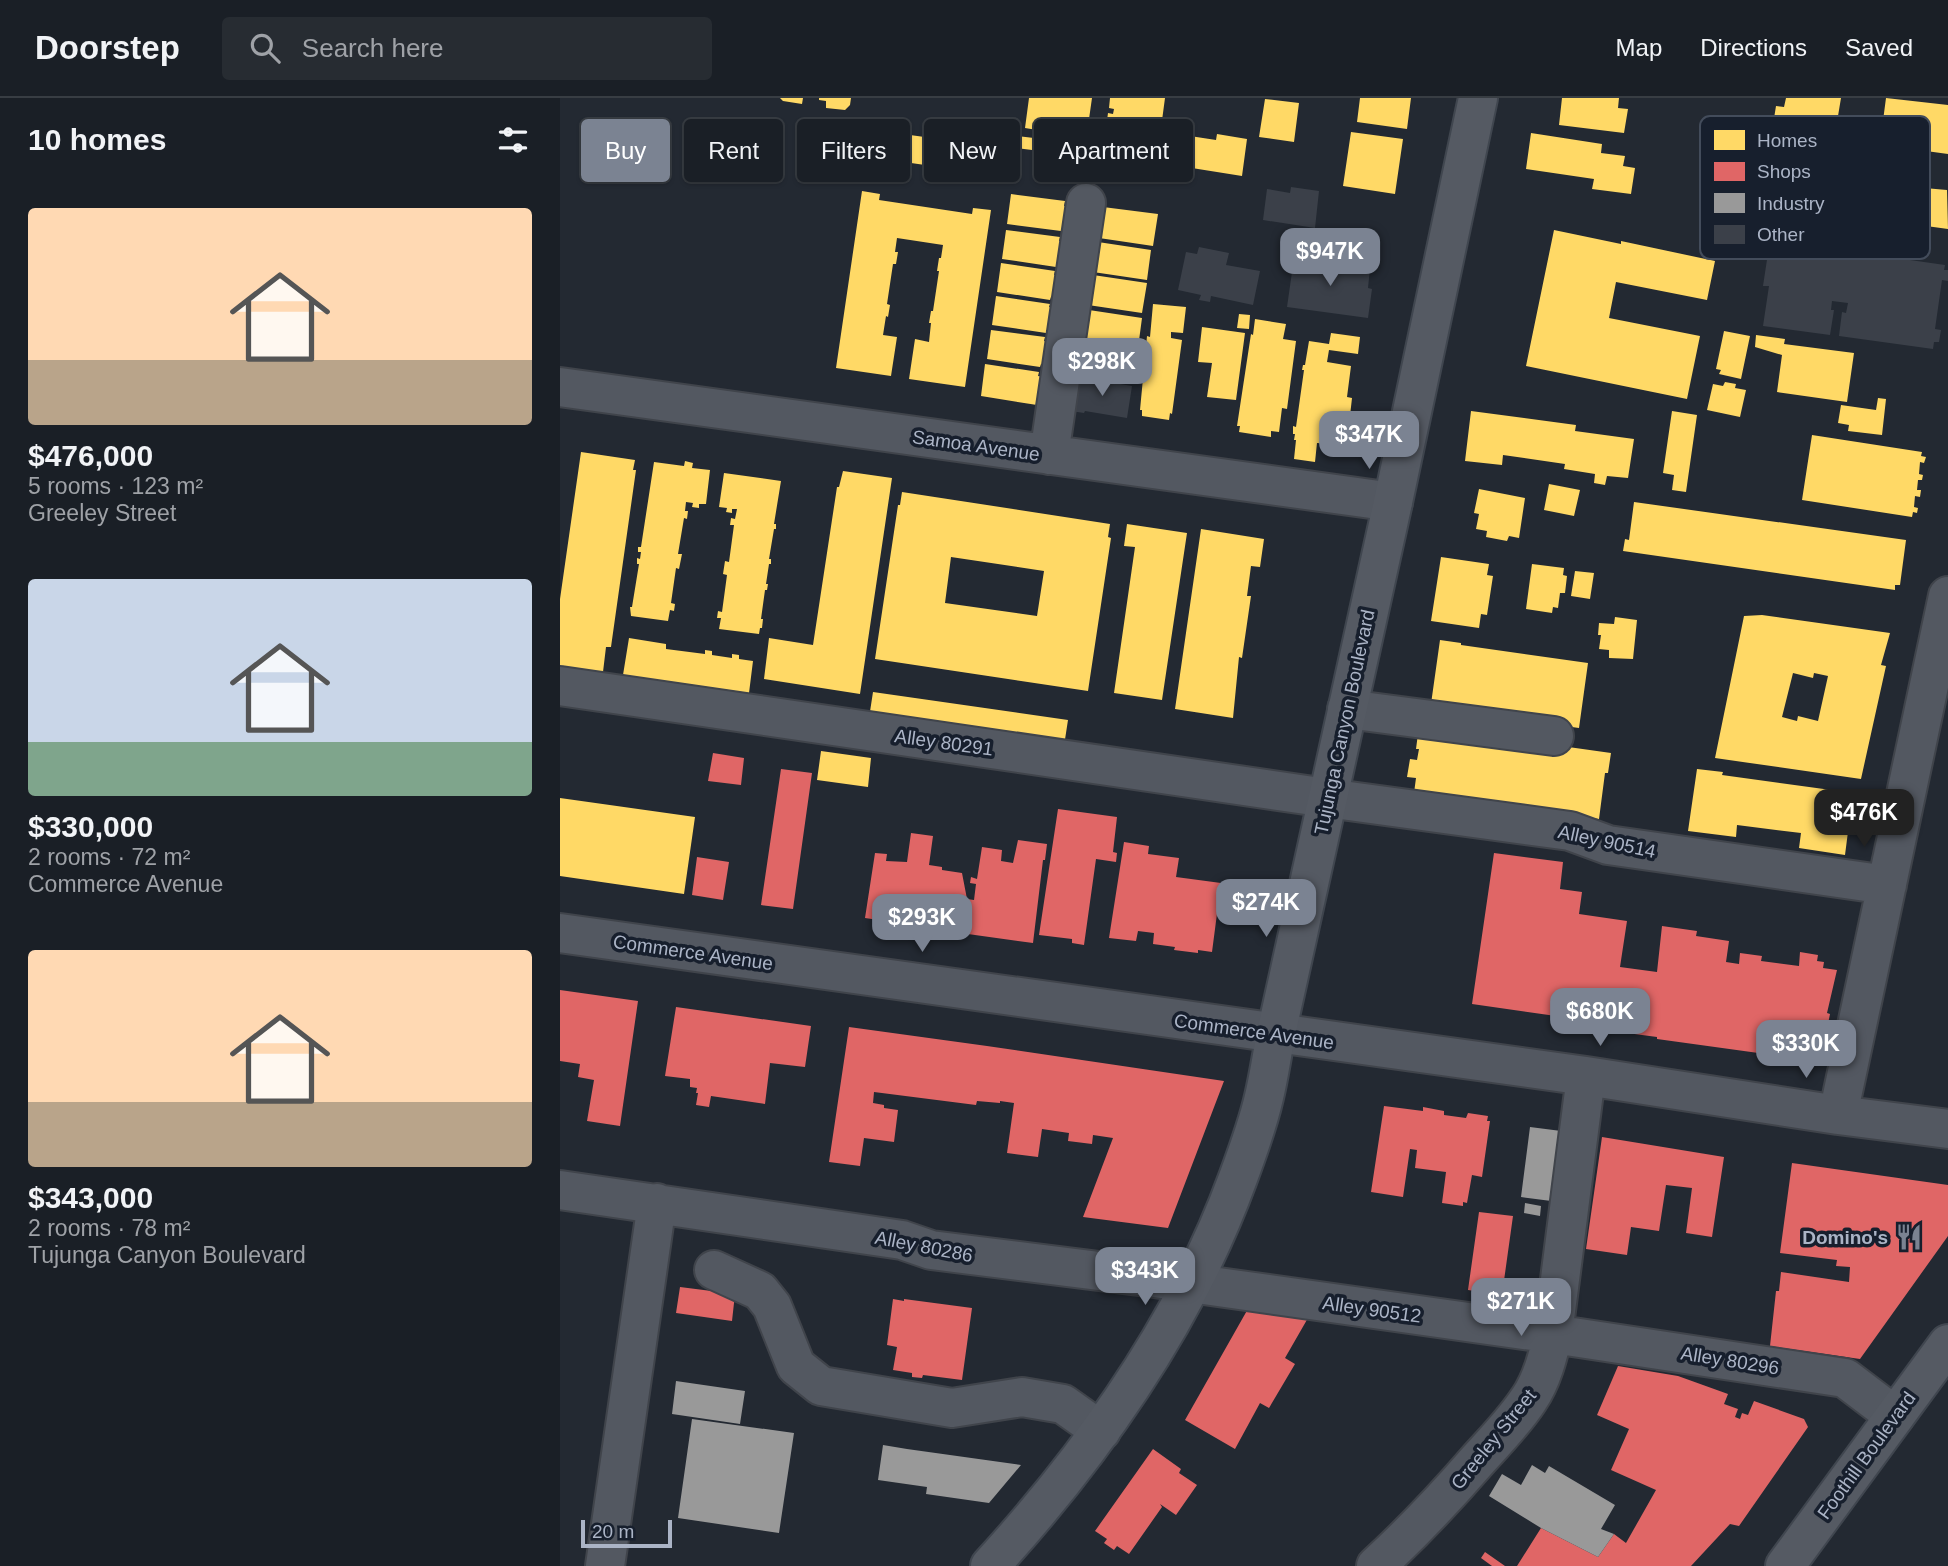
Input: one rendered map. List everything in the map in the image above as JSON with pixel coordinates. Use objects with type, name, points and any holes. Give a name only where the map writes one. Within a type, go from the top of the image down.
[{"type":"main road","name":"Tujunga Canyon Boulevard","points":[[1005,1560],[1101,1431],[1150,1357],[1192,1284],[1226,1212],[1244,1161],[1265,1095],[1478,98]]},
{"type":"main road","name":"Foothill Boulevard","points":[[1785,1566],[1948,1344]]},
{"type":"street","points":[[1049,455],[1086,203]]},
{"type":"street","name":"Samoa Avenue","points":[[560,387],[1392,502]]},
{"type":"street","points":[[1838,1115],[1948,596]]},
{"type":"street","name":"Alley 80291","points":[[560,686],[1327,799]]},
{"type":"street","points":[[1347,709],[1555,736]]},
{"type":"street","name":"Alley 90514","points":[[1327,799],[1570,831],[1608,845],[1887,885]]},
{"type":"street","name":"Commerce Avenue","points":[[560,933],[1948,1129]]},
{"type":"street","name":"Greeley Street","points":[[1376,1566],[1446,1496],[1502,1433],[1530,1398],[1546,1362],[1553,1334],[1586,1076]]},
{"type":"street","name":"Alley 80286","points":[[560,1190],[902,1240],[931,1250],[1192,1284]]},
{"type":"street","points":[[605,1566],[657,1203]]},
{"type":"street","points":[[714,1270],[760,1291],[772,1306],[796,1366],[821,1386],[952,1408],[1022,1397],[1063,1404],[1101,1431]]},
{"type":"street","name":"Alley 90512","points":[[1192,1284],[1553,1334]]},
{"type":"street","name":"Alley 80296","points":[[1553,1334],[1845,1378],[1895,1416]]},
{"type":"building: Homes","points":[[780,98],[803,98],[802,104],[783,101]]},
{"type":"building: Homes","points":[[819,98],[851,98],[850,105],[845,110],[826,108],[826,101]]},
{"type":"building: Homes","points":[[1029,98],[1092,98],[1089,119],[1034,119],[1034,130],[1025,128]]},
{"type":"building: Homes","points":[[1110,98],[1165,98],[1162,119],[1107,119],[1108,113],[1113,114],[1114,109],[1109,108]]},
{"type":"building: Homes","points":[[1360,98],[1411,98],[1407,129],[1357,122]]},
{"type":"building: Homes","points":[[1562,98],[1619,98],[1618,108],[1628,109],[1624,133],[1559,125]]},
{"type":"building: Homes","points":[[1786,98],[1841,98],[1838,116],[1774,116],[1776,106],[1784,107]]},
{"type":"building: Homes","points":[[1886,98],[1948,105],[1948,154],[1930,152],[1930,116],[1884,116]]},
{"type":"building: Homes","points":[[1265,99],[1299,103],[1294,142],[1259,137]]},
{"type":"building: Homes","points":[[1351,132],[1403,139],[1395,194],[1343,186]]},
{"type":"building: Homes","points":[[1531,133],[1602,144],[1601,153],[1625,156],[1623,166],[1635,168],[1631,194],[1592,189],[1594,179],[1526,169]]},
{"type":"building: Homes","points":[[1217,134],[1247,139],[1242,176],[1193,168],[1193,136],[1216,140]]},
{"type":"building: Homes","points":[[910,135],[924,137],[924,165],[910,163]]},
{"type":"building: Homes","points":[[1020,136],[1034,138],[1032,150],[1020,148]]},
{"type":"building: Homes","points":[[1930,188],[1947,190],[1948,229],[1930,227]]},
{"type":"building: Homes","points":[[862,191],[880,194],[879,200],[972,214],[973,208],[991,210],[965,387],[909,379],[915,339],[929,342],[929,323],[943,245],[897,238],[895,252],[898,252],[896,264],[893,264],[887,304],[890,305],[883,335],[897,337],[891,376],[836,368]]},
{"type":"building: Homes","points":[[1011,194],[1065,201],[1064,206],[1070,207],[1066,230],[1007,224]]},
{"type":"building: Homes","points":[[1103,207],[1158,214],[1153,246],[1099,238]]},
{"type":"building: Homes","points":[[1006,230],[1060,237],[1059,241],[1064,242],[1061,265],[1056,264],[1056,267],[1002,259]]},
{"type":"building: Homes","points":[[1554,230],[1715,261],[1707,300],[1616,282],[1609,318],[1700,336],[1687,399],[1526,366]]},
{"type":"building: Homes","points":[[1098,242],[1151,250],[1147,280],[1093,272]]},
{"type":"building: Homes","points":[[1001,263],[1055,271],[1054,275],[1059,276],[1056,298],[1051,297],[1050,300],[997,292]]},
{"type":"building: Homes","points":[[1093,275],[1147,283],[1142,313],[1088,305]]},
{"type":"building: Homes","points":[[996,296],[1050,304],[1049,307],[1055,308],[1052,331],[1046,330],[1046,333],[992,325]]},
{"type":"building: Homes","points":[[1153,304],[1186,307],[1183,333],[1171,332],[1171,338],[1182,340],[1169,420],[1142,416],[1140,410]]},
{"type":"building: Homes","points":[[1089,310],[1142,318],[1138,348],[1084,340]]},
{"type":"building: Homes","points":[[1239,314],[1250,315],[1249,329],[1237,328]]},
{"type":"building: Homes","points":[[1255,319],[1286,324],[1283,339],[1296,341],[1287,409],[1282,408],[1279,432],[1271,431],[1271,437],[1239,432],[1240,426],[1237,426]]},
{"type":"building: Homes","points":[[1202,327],[1245,333],[1236,400],[1207,397],[1212,363],[1198,362]]},
{"type":"building: Homes","points":[[991,330],[1045,337],[1044,341],[1050,342],[1046,365],[1041,364],[1040,367],[987,359]]},
{"type":"building: Homes","points":[[1724,331],[1750,336],[1741,379],[1719,374],[1721,370],[1716,369]]},
{"type":"building: Homes","points":[[1331,333],[1360,337],[1358,354],[1329,350],[1327,362],[1351,366],[1347,397],[1352,398],[1350,416],[1343,415],[1339,445],[1317,443],[1315,462],[1294,459],[1296,440],[1293,426],[1296,427],[1302,370],[1309,341],[1329,344]]},
{"type":"building: Homes","points":[[1756,335],[1785,339],[1784,344],[1854,353],[1847,402],[1777,392],[1782,355],[1755,347]]},
{"type":"building: Homes","points":[[1083,344],[1137,352],[1132,381],[1079,374]]},
{"type":"building: Homes","points":[[985,364],[1039,372],[1038,376],[1044,377],[1041,399],[1038,399],[1037,405],[981,396]]},
{"type":"building: Homes","points":[[1725,382],[1746,390],[1740,417],[1707,410],[1713,384],[1723,386]]},
{"type":"building: Homes","points":[[1878,398],[1886,399],[1882,435],[1848,431],[1849,425],[1838,423],[1841,405],[1876,410]]},
{"type":"building: Homes","points":[[1471,411],[1576,425],[1575,431],[1634,439],[1628,478],[1607,476],[1605,485],[1594,483],[1595,474],[1564,469],[1565,464],[1503,455],[1502,465],[1465,461]]},
{"type":"building: Homes","points":[[1672,411],[1697,415],[1686,492],[1672,490],[1674,475],[1663,473]]},
{"type":"building: Homes","points":[[1812,435],[1922,452],[1921,456],[1926,457],[1924,463],[1920,462],[1919,474],[1923,475],[1922,480],[1918,480],[1917,490],[1921,490],[1920,497],[1915,496],[1914,507],[1918,508],[1917,513],[1913,512],[1912,517],[1802,500]]},
{"type":"building: Homes","points":[[581,452],[635,460],[633,470],[636,470],[611,647],[606,647],[603,672],[560,666],[560,599]]},
{"type":"building: Homes","points":[[685,461],[693,463],[692,468],[710,470],[706,504],[699,504],[699,508],[686,502],[687,519],[684,518],[678,554],[682,554],[679,569],[676,568],[671,603],[675,604],[674,611],[670,610],[668,621],[631,616],[630,607],[639,564],[637,558],[640,559],[641,552],[638,552],[638,547],[641,547],[654,462],[684,466]]},
{"type":"building: Homes","points":[[843,471],[892,478],[860,694],[764,679],[769,638],[813,645],[837,487]]},
{"type":"building: Homes","points":[[724,473],[781,481],[761,619],[762,628],[759,634],[719,629],[721,618],[717,618],[718,611],[722,612],[727,575],[723,574],[725,561],[729,562],[734,525],[730,525],[731,518],[735,519],[737,509],[732,509],[732,513],[726,512],[727,508],[719,507]]},
{"type":"building: Homes","points":[[1549,484],[1580,490],[1574,516],[1544,510]]},
{"type":"building: Homes","points":[[1479,489],[1525,498],[1519,538],[1509,536],[1507,541],[1486,537],[1487,531],[1476,529],[1479,514],[1474,513]]},
{"type":"building: Homes","points":[[902,492],[1110,524],[1108,537],[1111,538],[1088,691],[875,659]],"holes":[[[951,557],[1044,571],[1037,616],[945,603]]]},
{"type":"building: Homes","points":[[1634,502],[1906,540],[1900,585],[1895,585],[1895,590],[1623,551],[1625,539],[1629,540]]},
{"type":"building: Homes","points":[[1127,524],[1187,533],[1162,700],[1114,693],[1135,547],[1124,546]]},
{"type":"building: Homes","points":[[1201,529],[1264,539],[1260,567],[1251,566],[1247,596],[1251,596],[1242,658],[1239,657],[1233,718],[1175,709]]},
{"type":"building: Homes","points":[[1441,557],[1489,564],[1487,575],[1493,576],[1487,615],[1481,614],[1479,628],[1431,621]]},
{"type":"building: Homes","points":[[1532,564],[1564,568],[1563,575],[1567,576],[1565,593],[1560,593],[1558,608],[1553,607],[1552,613],[1526,609]]},
{"type":"building: Homes","points":[[1575,571],[1594,573],[1590,599],[1571,596]]},
{"type":"building: Homes","points":[[1762,615],[1890,633],[1881,665],[1886,666],[1861,779],[1715,758],[1744,616]],"holes":[[[1793,673],[1813,678],[1814,673],[1828,676],[1818,721],[1798,716],[1797,721],[1782,717]]]},
{"type":"building: Homes","points":[[1615,617],[1637,620],[1633,659],[1609,658],[1609,650],[1599,649],[1599,623],[1614,624]]},
{"type":"building: Homes","points":[[629,638],[666,644],[666,649],[705,654],[705,650],[712,651],[712,655],[732,658],[732,654],[739,655],[739,659],[753,661],[749,693],[623,675]]},
{"type":"building: Homes","points":[[1440,640],[1588,663],[1579,728],[1455,711],[1430,711]]},
{"type":"building: Homes","points":[[873,692],[1068,720],[1064,746],[869,718]]},
{"type":"building: Homes","points":[[1419,726],[1611,753],[1608,773],[1605,773],[1599,819],[1414,793],[1416,778],[1407,777],[1410,759],[1417,760]]},
{"type":"building: Homes","points":[[821,751],[871,758],[868,787],[817,780]]},
{"type":"building: Homes","points":[[1697,769],[1723,772],[1722,775],[1853,793],[1845,855],[1799,848],[1801,833],[1737,825],[1736,837],[1688,831]]},
{"type":"building: Homes","points":[[560,798],[695,817],[684,894],[560,876]]},
{"type":"building: Shops","points":[[713,753],[744,758],[741,785],[708,781]]},
{"type":"building: Shops","points":[[781,769],[812,773],[793,909],[761,905]]},
{"type":"building: Shops","points":[[1058,809],[1117,817],[1113,852],[1117,853],[1116,862],[1096,859],[1084,945],[1072,943],[1072,939],[1039,935]]},
{"type":"building: Shops","points":[[911,833],[933,836],[929,865],[962,873],[967,899],[974,900],[976,884],[970,883],[971,877],[977,879],[982,847],[1002,850],[1001,861],[1013,863],[1018,840],[1047,844],[1033,943],[932,929],[931,938],[897,933],[899,923],[865,918],[875,853],[887,854],[886,861],[907,862]]},
{"type":"building: Shops","points":[[1124,842],[1149,846],[1148,854],[1179,858],[1176,877],[1221,883],[1212,952],[1174,950],[1175,947],[1153,944],[1154,933],[1138,931],[1136,941],[1109,938]]},
{"type":"building: Shops","points":[[1494,853],[1563,862],[1560,889],[1582,892],[1579,914],[1627,921],[1620,967],[1657,972],[1662,926],[1697,931],[1696,936],[1729,941],[1726,962],[1739,964],[1740,953],[1762,956],[1761,961],[1799,966],[1800,952],[1818,955],[1817,961],[1824,962],[1823,968],[1837,970],[1827,1013],[1830,1014],[1822,1054],[1781,1048],[1780,1056],[1657,1039],[1612,1031],[1612,1024],[1472,1004]]},
{"type":"building: Shops","points":[[697,857],[729,862],[723,900],[692,895]]},
{"type":"building: Shops","points":[[560,990],[638,1001],[620,1126],[587,1121],[594,1080],[578,1077],[580,1064],[560,1061]]},
{"type":"building: Shops","points":[[676,1007],[811,1026],[805,1067],[770,1063],[765,1104],[711,1096],[709,1107],[696,1105],[697,1088],[690,1087],[690,1079],[665,1076]]},
{"type":"building: Shops","points":[[849,1027],[1224,1081],[1168,1228],[1083,1217],[1113,1138],[1093,1135],[1092,1144],[1068,1141],[1069,1133],[1042,1129],[1038,1157],[1007,1153],[1014,1103],[977,1101],[976,1105],[874,1092],[873,1103],[898,1110],[894,1142],[864,1138],[860,1166],[829,1162]]},
{"type":"building: Shops","points":[[1384,1106],[1423,1111],[1423,1107],[1444,1111],[1444,1115],[1466,1118],[1468,1113],[1488,1116],[1487,1121],[1490,1121],[1482,1177],[1472,1175],[1467,1203],[1463,1202],[1463,1206],[1442,1203],[1446,1172],[1415,1168],[1417,1150],[1410,1149],[1403,1197],[1371,1192]]},
{"type":"building: Shops","points":[[1602,1137],[1724,1157],[1712,1237],[1686,1233],[1692,1188],[1666,1185],[1659,1231],[1631,1227],[1627,1255],[1586,1249]]},
{"type":"building: Shops","points":[[1792,1163],[1948,1185],[1948,1236],[1860,1359],[1770,1346],[1776,1291],[1779,1291],[1781,1272],[1849,1282],[1850,1267],[1836,1266],[1837,1260],[1780,1253]]},
{"type":"building: Shops","points":[[1479,1212],[1513,1216],[1502,1295],[1468,1290]]},
{"type":"building: Shops","points":[[680,1287],[735,1294],[732,1321],[676,1313]]},
{"type":"building: Shops","points":[[893,1299],[972,1308],[962,1380],[923,1375],[922,1378],[912,1377],[912,1373],[893,1370],[897,1347],[887,1345]]},
{"type":"building: Shops","points":[[1249,1307],[1312,1311],[1285,1358],[1295,1364],[1269,1408],[1260,1403],[1235,1449],[1185,1420]]},
{"type":"building: Shops","points":[[1618,1366],[1678,1376],[1728,1394],[1724,1404],[1738,1409],[1735,1417],[1740,1419],[1742,1413],[1748,1415],[1754,1401],[1804,1419],[1808,1427],[1739,1526],[1730,1524],[1691,1566],[1517,1566],[1541,1528],[1598,1557],[1614,1534],[1626,1543],[1656,1490],[1611,1470],[1629,1429],[1597,1415]]},
{"type":"building: Shops","points":[[1153,1449],[1181,1469],[1179,1473],[1197,1485],[1176,1515],[1160,1504],[1162,1507],[1129,1554],[1117,1546],[1114,1550],[1104,1543],[1107,1539],[1095,1531]]},
{"type":"building: Shops","points":[[1485,1552],[1505,1566],[1492,1566],[1481,1558]]},
{"type":"building: Industry","points":[[1530,1127],[1569,1132],[1559,1202],[1521,1197]]},
{"type":"building: Industry","points":[[1525,1203],[1541,1206],[1540,1216],[1524,1213]]},
{"type":"building: Industry","points":[[676,1381],[745,1391],[740,1424],[672,1414]]},
{"type":"building: Industry","points":[[692,1419],[794,1433],[779,1533],[678,1518]]},
{"type":"building: Industry","points":[[883,1445],[1021,1465],[989,1503],[926,1494],[927,1487],[878,1480]]},
{"type":"building: Industry","points":[[1532,1465],[1545,1473],[1549,1466],[1615,1505],[1601,1529],[1614,1534],[1598,1557],[1541,1528],[1489,1496],[1502,1474],[1521,1485]]},
{"type":"building: Other","points":[[1291,187],[1319,191],[1315,228],[1263,220],[1267,189],[1290,193]]},
{"type":"building: Other","points":[[1199,247],[1229,253],[1226,265],[1260,271],[1253,305],[1211,296],[1210,302],[1199,300],[1201,295],[1178,290],[1186,252],[1197,254]]},
{"type":"building: Other","points":[[1294,258],[1334,264],[1334,261],[1343,265],[1370,268],[1368,288],[1372,289],[1368,318],[1287,307]]},
{"type":"building: Other","points":[[1767,259],[1903,259],[1945,265],[1944,270],[1948,270],[1948,281],[1942,280],[1935,329],[1941,330],[1939,342],[1934,342],[1933,349],[1839,336],[1842,312],[1846,313],[1848,303],[1832,301],[1831,310],[1834,310],[1830,335],[1763,326],[1769,286],[1763,286]]},
{"type":"building: Other","points":[[1079,377],[1132,386],[1127,418],[1071,411]]},
{"type":"place","name":"Domino's","points":[[1909,1237]]}]
